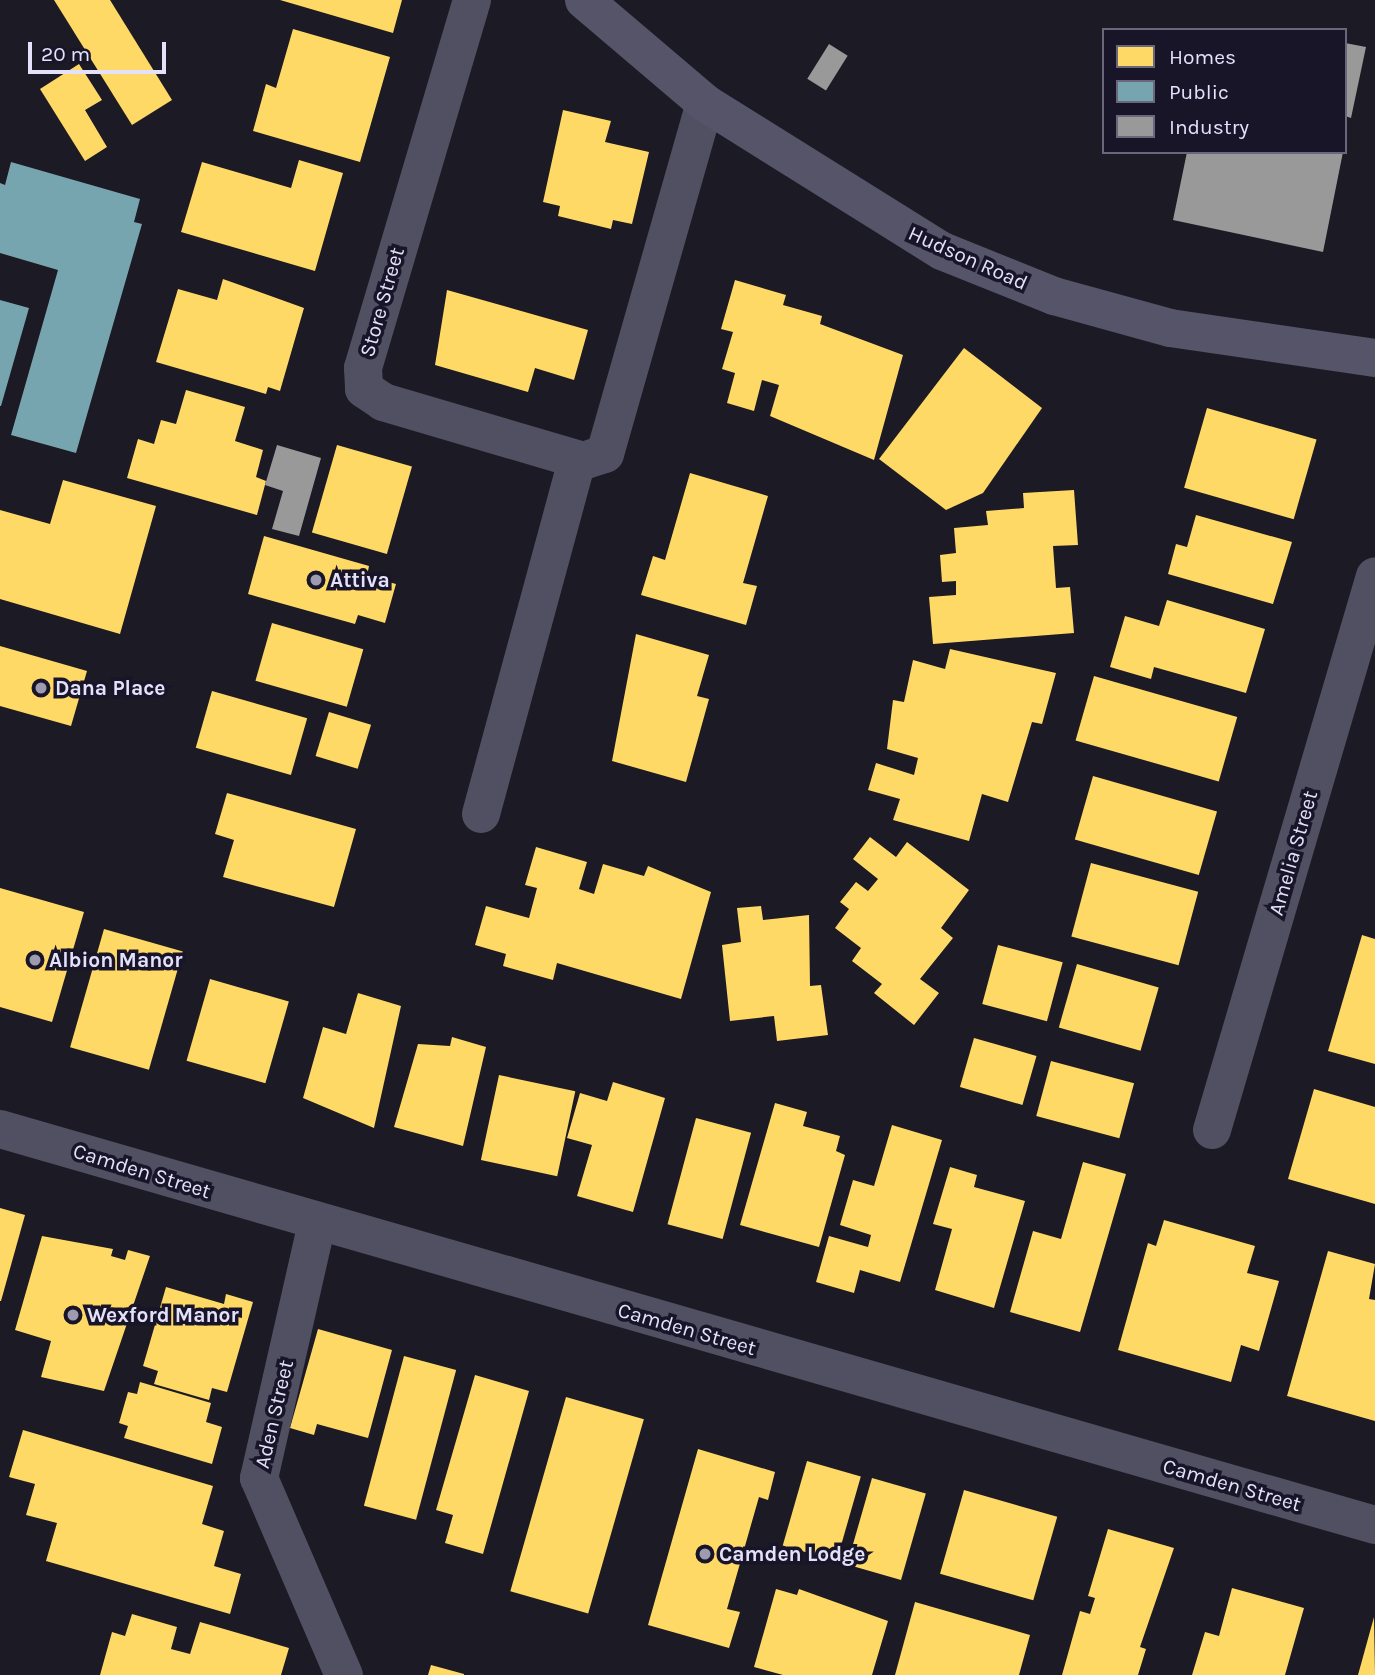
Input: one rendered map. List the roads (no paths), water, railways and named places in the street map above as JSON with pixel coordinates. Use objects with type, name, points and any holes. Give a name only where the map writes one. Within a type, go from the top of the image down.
[{"type":"main road","name":"Hudson Road","points":[[584,0],[705,103],[942,251],[1054,296],[1170,328],[1375,358]]},
{"type":"street","name":"Store Street","points":[[472,0],[365,360],[363,386],[390,405],[577,460]]},
{"type":"street","points":[[481,814],[577,460],[601,457],[611,444],[705,103]]},
{"type":"street","name":"Amelia Street","points":[[1212,1130],[1375,576]]},
{"type":"street","name":"Camden Street","points":[[0,1129],[317,1223],[1375,1525]]},
{"type":"street","name":"Aden Street","points":[[317,1223],[259,1478],[344,1675]]},
{"type":"place","name":"Attiva","points":[[316,580]]},
{"type":"place","name":"Dana Place","points":[[41,688]]},
{"type":"place","name":"Albion Manor","points":[[35,960]]},
{"type":"place","name":"Wexford Manor","points":[[73,1315]]},
{"type":"place","name":"Camden Lodge","points":[[705,1554]]}]
